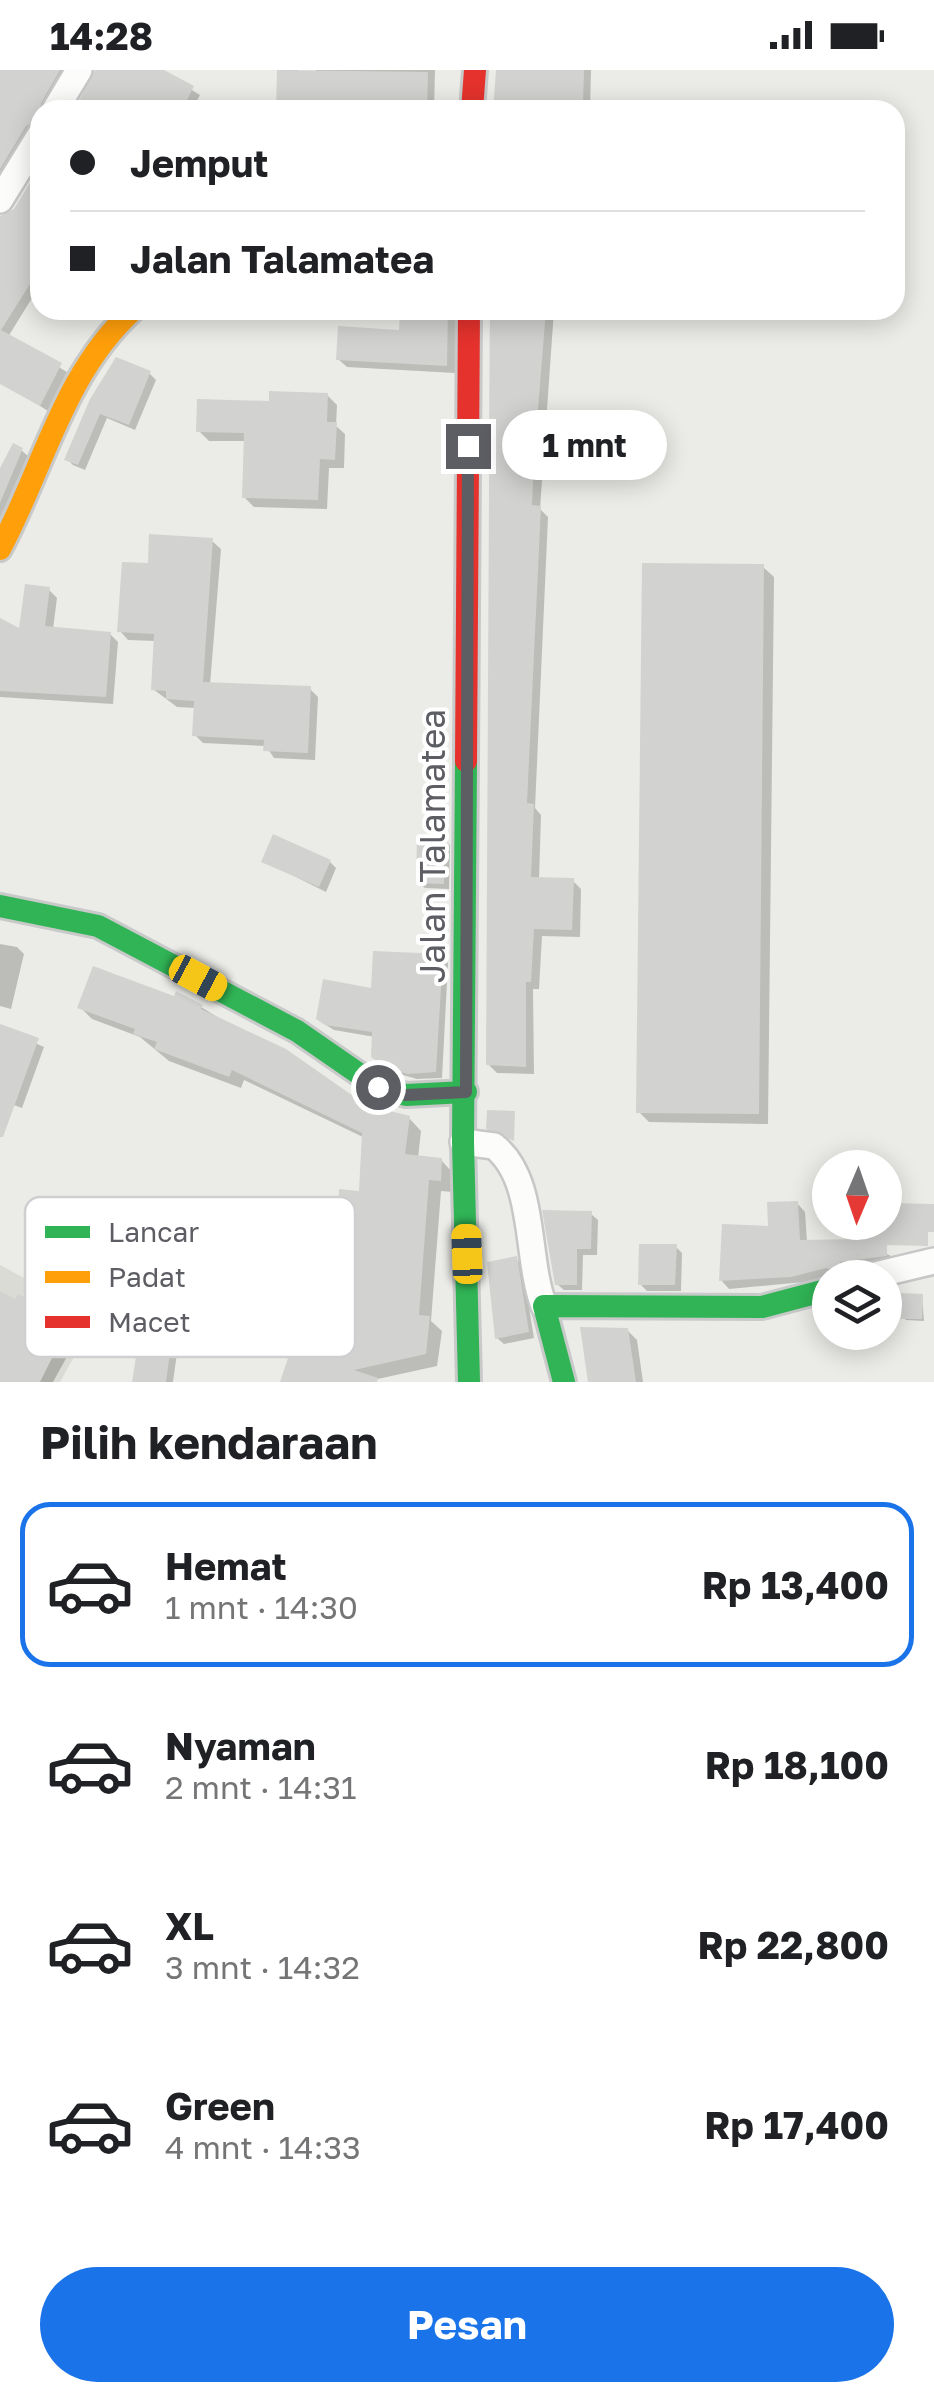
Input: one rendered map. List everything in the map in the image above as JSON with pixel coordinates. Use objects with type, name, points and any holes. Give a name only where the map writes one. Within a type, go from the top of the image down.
[{"type":"street","points":[[61,100],[80,70]]},
{"type":"street","points":[[473,100],[475,70]]},
{"type":"street","points":[[0,200],[30,150]]},
{"type":"street","points":[[0,548],[79,378],[108,328],[119,320]]},
{"type":"street","name":"Jalan Talamatea","points":[[469,320],[464,1142],[469,1382]]},
{"type":"street","points":[[0,906],[98,926],[298,1031],[378,1087],[406,1095],[466,1092]]},
{"type":"street","points":[[464,1142],[494,1146],[517,1171],[535,1283],[564,1382]]},
{"type":"street","points":[[902,1269],[934,1261]]},
{"type":"street","points":[[544,1306],[762,1307],[812,1294]]},
{"type":"shaded area","points":[[0,1265],[25,1279],[25,1357],[74,1357],[60,1382],[0,1382]]},
{"type":"building","points":[[0,70],[60,70],[43,100],[30,100],[30,124],[0,169]]},
{"type":"building","points":[[95,70],[164,70],[194,86],[187,100],[79,100]]},
{"type":"building","points":[[277,70],[428,72],[427,100],[276,100]]},
{"type":"building","points":[[496,70],[584,70],[583,100],[494,100]]},
{"type":"building","points":[[30,183],[30,284],[1,330],[62,363],[40,406],[0,384],[0,216],[14,209]]},
{"type":"building","points":[[400,320],[448,320],[447,366],[336,360],[338,326],[399,330]]},
{"type":"building","points":[[490,320],[545,320],[532,505],[541,506],[527,803],[534,804],[531,877],[574,878],[572,930],[534,929],[531,982],[526,982],[526,1067],[486,1065]]},
{"type":"building","points":[[116,357],[151,371],[129,425],[100,414],[78,465],[64,460],[90,399]]},
{"type":"building","points":[[269,391],[328,393],[327,422],[337,422],[335,460],[320,459],[318,500],[242,498],[244,433],[196,432],[197,399],[269,401]]},
{"type":"building","points":[[13,443],[23,448],[0,503],[0,468]]},
{"type":"building","points":[[149,534],[213,538],[203,682],[311,686],[308,753],[263,751],[264,740],[192,736],[194,701],[166,699],[166,691],[151,690],[154,634],[117,632],[122,562],[148,563]]},
{"type":"building","points":[[642,563],[764,564],[759,1114],[636,1113]]},
{"type":"building","points":[[25,584],[50,587],[45,626],[111,632],[106,697],[0,691],[0,618],[19,628]]},
{"type":"building","points":[[273,834],[331,860],[319,887],[261,862]]},
{"type":"building","points":[[417,835],[444,836],[444,884],[416,883]]},
{"type":"building","points":[[373,951],[443,954],[436,1072],[408,1074],[387,1068],[371,1057],[372,1032],[325,1025],[316,1019],[323,979],[371,988]]},
{"type":"building","points":[[93,966],[174,996],[176,991],[203,1005],[201,1009],[286,1049],[366,1105],[410,1116],[405,1154],[442,1158],[441,1181],[429,1180],[419,1315],[430,1316],[426,1354],[354,1370],[378,1378],[377,1382],[280,1382],[288,1357],[355,1357],[355,1197],[339,1197],[339,1189],[359,1191],[362,1133],[232,1070],[229,1077],[154,1049],[157,1042],[133,1034],[135,1029],[77,1008]]},
{"type":"building","points":[[0,1024],[39,1038],[3,1137],[0,1137]]},
{"type":"building","points":[[487,1110],[515,1111],[514,1141],[486,1129]]},
{"type":"building","points":[[798,1201],[800,1240],[902,1240],[902,1203],[934,1204],[934,1232],[928,1232],[928,1246],[887,1245],[887,1256],[812,1260],[812,1272],[791,1277],[719,1281],[722,1224],[768,1226],[767,1202]]},
{"type":"building","points":[[542,1210],[592,1211],[591,1249],[577,1249],[577,1285],[555,1285]]},
{"type":"building","points":[[639,1244],[677,1244],[675,1285],[638,1285]]},
{"type":"building","points":[[517,1256],[529,1332],[495,1339],[487,1262]]},
{"type":"building","points":[[0,1291],[15,1299],[18,1294],[25,1297],[25,1357],[52,1357],[40,1382],[0,1382]]},
{"type":"building","points":[[902,1293],[923,1294],[922,1319],[902,1319]]},
{"type":"building","points":[[580,1327],[628,1328],[636,1382],[588,1382]]},
{"type":"building","points":[[136,1357],[169,1357],[166,1382],[132,1382]]},
{"type":"traffic: fast","points":[[466,761],[463,1142],[469,1382]]},
{"type":"traffic: fast","points":[[0,906],[98,926],[297,1031],[378,1087],[406,1095],[466,1092]]},
{"type":"traffic: fast","points":[[564,1382],[544,1306],[762,1307],[812,1294]]},
{"type":"traffic: slow","points":[[0,549],[72,392],[89,363],[123,320]]},
{"type":"traffic: jam","points":[[473,100],[475,70]]},
{"type":"traffic: jam","points":[[466,761],[469,320]]},
{"type":"route","points":[[378,1087],[406,1095],[466,1092],[468,446]]}]
